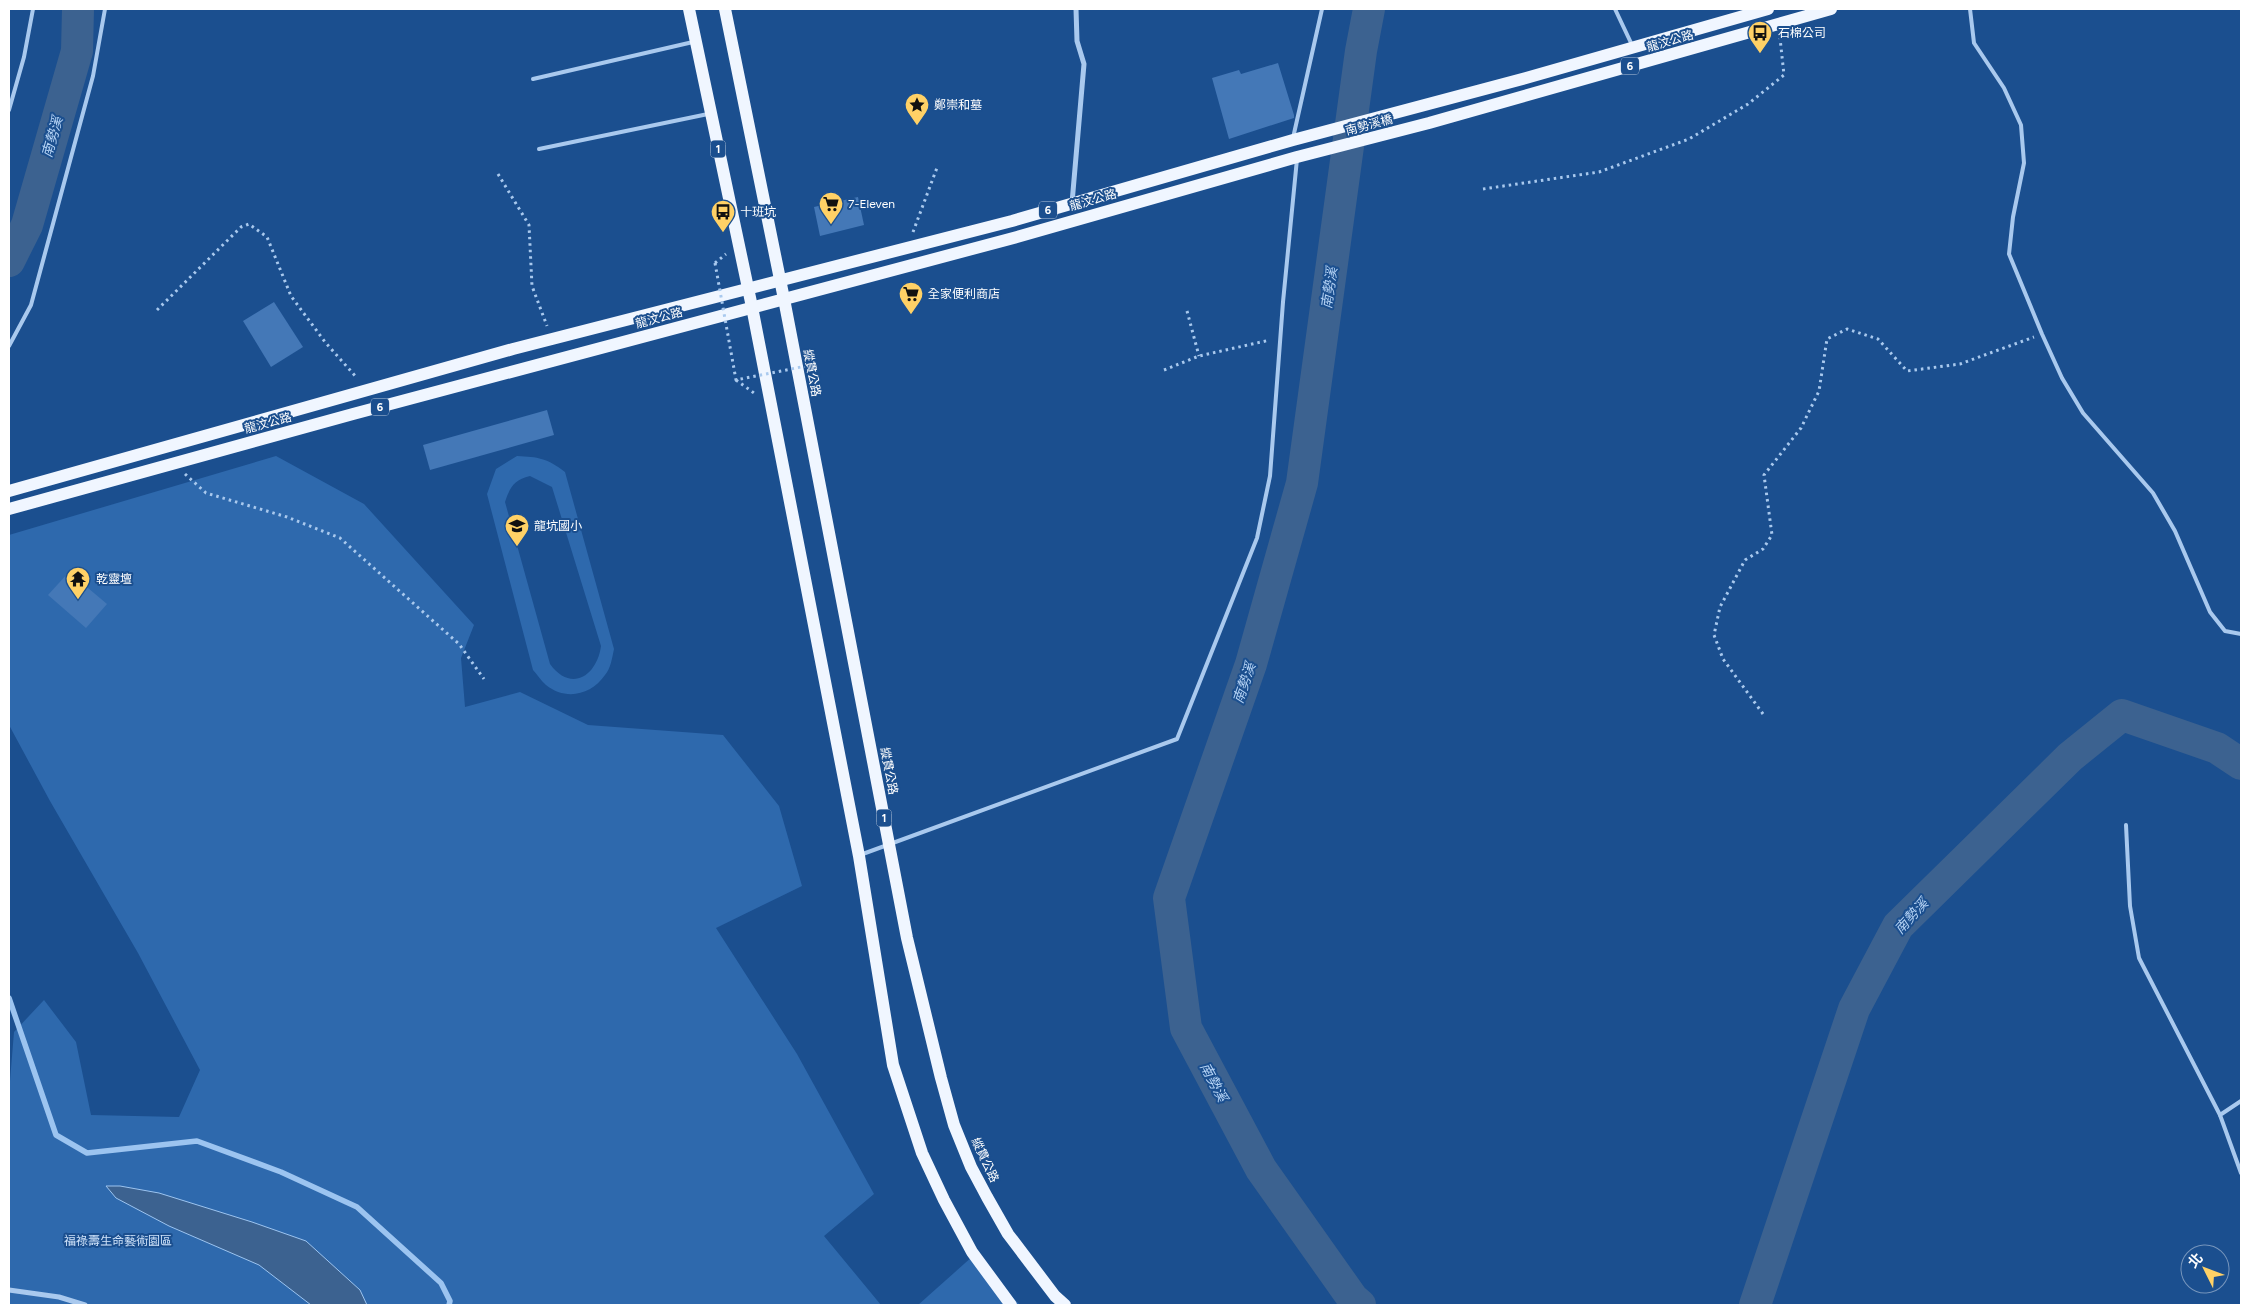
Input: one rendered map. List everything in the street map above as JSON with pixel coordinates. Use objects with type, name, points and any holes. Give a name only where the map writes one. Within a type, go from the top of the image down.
[{"type":"main road","name":"1","points":[[689,9],[752,308],[859,856],[893,1065],[922,1153],[944,1200],[972,1252],[1010,1305]]},
{"type":"main road","name":"1","points":[[725,9],[784,299]]},
{"type":"main road","name":"龍汶公路","points":[[1426,104],[1768,9]]},
{"type":"main road","name":"龍汶公路","points":[[1429,123],[1831,9]]},
{"type":"main road","points":[[1633,47],[1639,64]]},
{"type":"main road","name":"南勢溪橋","points":[[1315,133],[1426,104]]},
{"type":"main road","name":"南勢溪橋","points":[[1317,154],[1429,123]]},
{"type":"main road","name":"龍汶公路","points":[[9,491],[367,389],[552,339],[1012,221],[1315,133]]},
{"type":"main road","points":[[1292,140],[1297,157]]},
{"type":"main road","name":"龍汶公路","points":[[9,509],[946,254],[1017,237],[1297,157],[1317,154]]},
{"type":"main road","points":[[1012,221],[1017,237]]},
{"type":"main road","points":[[943,238],[946,254]]},
{"type":"main road","name":"縱貫公路","points":[[784,299],[907,938],[954,1125],[972,1167],[1008,1234],[1055,1296],[1065,1305]]},
{"type":"street","points":[[1072,203],[1084,64],[1077,41],[1076,9]]},
{"type":"street","points":[[9,1290],[59,1297],[85,1305]]},
{"type":"lane","points":[[9,110],[24,57],[33,9]]},
{"type":"lane","points":[[9,346],[31,305],[93,76],[105,9]]},
{"type":"lane","points":[[1292,140],[1322,9]]},
{"type":"lane","points":[[1615,9],[1633,47]]},
{"type":"lane","points":[[1970,9],[1974,43],[2004,88],[2021,125],[2024,163],[2013,217],[2009,254],[2042,334],[2062,378],[2083,413],[2153,492],[2175,532],[2210,612],[2225,631],[2241,634]]},
{"type":"lane","points":[[534,79],[695,41]]},
{"type":"lane","points":[[539,150],[710,114]]},
{"type":"lane","points":[[859,856],[1177,739],[1257,538],[1270,476],[1280,338],[1297,157]]},
{"type":"lane","points":[[2126,825],[2130,906],[2139,958],[2220,1115],[2241,1173]]},
{"type":"lane","points":[[2220,1115],[2241,1100]]},
{"type":"path","points":[[1483,189],[1599,172],[1689,139],[1748,104],[1784,75],[1778,24]]},
{"type":"path","points":[[915,245],[911,237],[938,165]]},
{"type":"path","points":[[498,174],[529,225],[532,286],[552,339]]},
{"type":"path","points":[[157,310],[241,227],[248,224],[267,237],[291,296],[325,342],[367,389]]},
{"type":"path","points":[[715,263],[736,380],[811,365]]},
{"type":"path","points":[[1187,311],[1199,356]]},
{"type":"path","points":[[1763,714],[1723,659],[1714,635],[1720,607],[1745,560],[1763,548],[1772,535],[1764,475],[1801,428],[1819,390],[1827,339],[1847,329],[1878,339],[1908,371],[1960,364],[2042,334]]},
{"type":"path","points":[[1164,370],[1199,356],[1280,338]]},
{"type":"path","points":[[173,464],[206,493],[287,517],[340,538],[458,644],[484,679]]},
{"type":"green space","name":"福祿壽生命藝術園區","points":[[276,456],[364,504],[474,625],[461,658],[465,707],[520,692],[588,725],[723,735],[779,806],[802,886],[716,928],[797,1054],[874,1194],[824,1236],[881,1305],[9,1305],[9,1093],[14,1032],[44,1000],[76,1042],[91,1115],[179,1117],[200,1070],[138,953],[50,801],[9,725],[9,535]]},
{"type":"green space","points":[[517,456],[542,459],[565,472],[614,649],[607,672],[599,682],[578,694],[562,693],[554,690],[544,683],[533,670],[487,494],[496,469]],"holes":[[[530,476],[552,487],[601,646],[599,657],[589,673],[574,679],[566,678],[558,673],[550,664],[505,502],[513,485]]]},
{"type":"green space","points":[[973,1256],[1020,1305],[918,1305]]},
{"type":"shaded area","points":[[106,1186],[120,1186],[159,1193],[306,1241],[360,1290],[367,1305],[311,1305],[259,1265],[169,1226],[116,1198]]},
{"type":"building","points":[[1278,63],[1294,118],[1229,139],[1212,78],[1239,70],[1241,74]]},
{"type":"building","points":[[858,197],[864,225],[820,236],[814,207]]},
{"type":"building","points":[[274,302],[303,347],[271,367],[243,321]]},
{"type":"building","points":[[547,410],[554,435],[430,470],[423,445]]},
{"type":"building","name":"乾靈壇","points":[[69,572],[107,604],[86,628],[48,595]]},
{"type":"waterway","name":"南勢溪","points":[[9,261],[27,225],[77,51],[78,9]]},
{"type":"waterway","name":"南勢溪","points":[[1360,1305],[1353,1299],[1261,1169],[1186,1028],[1169,898],[1251,664],[1302,483],[1361,51],[1369,9]]},
{"type":"waterway","name":"南勢溪","points":[[1755,1305],[1854,1009],[1898,926],[2070,757],[2122,715],[2217,748],[2241,764]]},
{"type":"waterway","points":[[9,998],[56,1135],[87,1153],[197,1141],[281,1172],[357,1207],[441,1283],[450,1301],[449,1305]]},
{"type":"place","name":"石棉公司","points":[[1760,54]]},
{"type":"place","name":"鄭崇和墓","points":[[917,126]]},
{"type":"place","name":"7-Eleven","points":[[831,225]]},
{"type":"place","name":"十班坑","points":[[723,233]]},
{"type":"place","name":"全家便利商店","points":[[911,315]]},
{"type":"place","name":"龍坑國小","points":[[517,547]]},
{"type":"place","name":"乾靈壇","points":[[78,600]]}]
